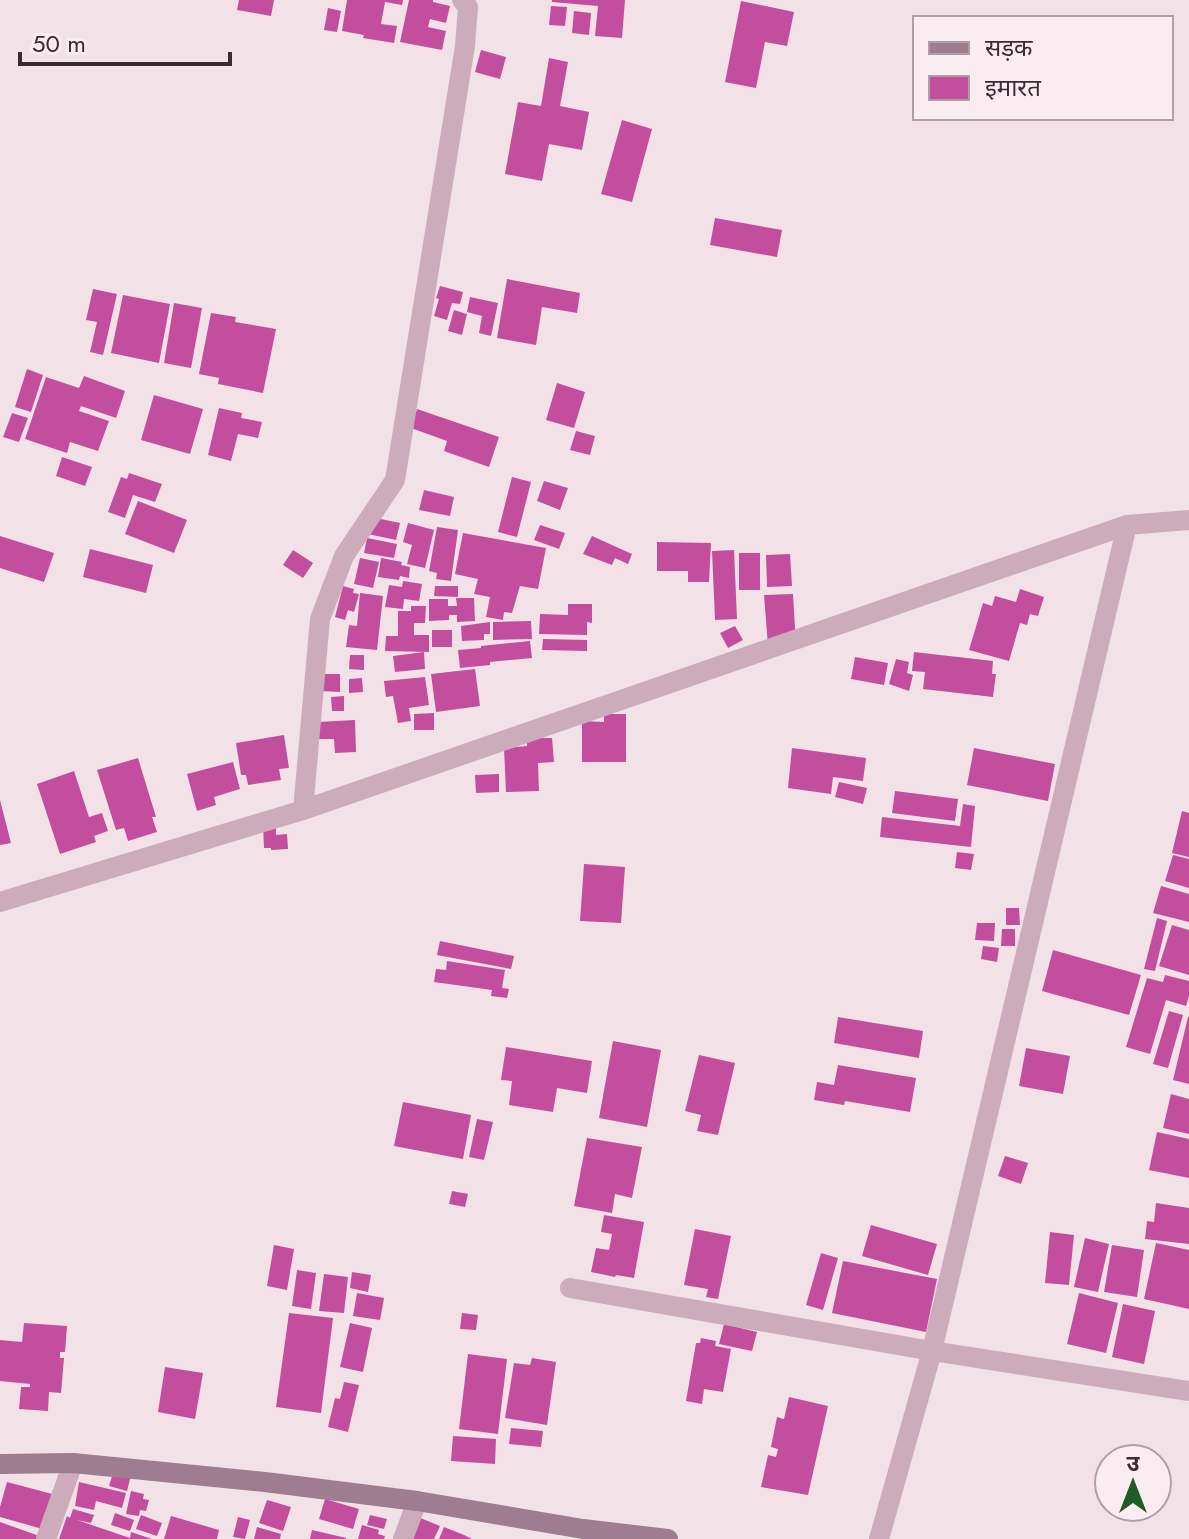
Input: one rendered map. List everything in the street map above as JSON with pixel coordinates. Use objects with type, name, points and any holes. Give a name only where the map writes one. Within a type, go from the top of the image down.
[{"type":"street","points":[[303,810],[320,619],[344,556],[395,480],[465,46],[468,7],[462,0]]},
{"type":"street","points":[[0,902],[303,810],[1127,525],[1189,520]]},
{"type":"street","points":[[879,1539],[932,1351],[1127,525]]},
{"type":"street","points":[[570,1288],[932,1351],[1189,1391]]},
{"type":"street","points":[[0,1464],[73,1463],[265,1482],[417,1501],[581,1534],[668,1539]]},
{"type":"street","points":[[46,1539],[73,1463]]},
{"type":"street","points":[[403,1539],[417,1501]]},
{"type":"building","points":[[239,0],[274,0],[271,16],[237,10]]},
{"type":"building","points":[[347,0],[403,0],[402,5],[385,2],[381,24],[397,26],[394,43],[342,31]]},
{"type":"building","points":[[409,0],[433,0],[450,6],[446,23],[430,19],[428,27],[446,31],[442,50],[400,42]]},
{"type":"building","points":[[552,0],[625,0],[622,38],[595,36],[598,6]]},
{"type":"building","points":[[741,1],[794,12],[787,46],[765,42],[756,88],[725,82]]},
{"type":"building","points":[[551,6],[567,7],[565,26],[549,25]]},
{"type":"building","points":[[328,8],[341,11],[337,32],[324,30]]},
{"type":"building","points":[[574,11],[591,13],[589,35],[572,33]]},
{"type":"building","points":[[481,50],[506,57],[500,79],[475,72]]},
{"type":"building","points":[[549,58],[568,62],[560,106],[589,112],[582,150],[549,144],[542,181],[505,174],[518,102],[541,106]]},
{"type":"building","points":[[622,120],[652,129],[632,202],[601,194]]},
{"type":"building","points":[[715,218],[782,230],[777,257],[710,245]]},
{"type":"building","points":[[507,279],[580,293],[577,313],[542,307],[536,345],[497,338]]},
{"type":"building","points":[[440,286],[463,292],[460,304],[452,303],[447,320],[434,316]]},
{"type":"building","points":[[93,289],[117,294],[103,355],[90,352],[97,322],[86,320]]},
{"type":"building","points":[[123,295],[170,304],[159,363],[111,353]]},
{"type":"building","points":[[470,297],[498,303],[491,336],[479,333],[482,316],[467,312]]},
{"type":"building","points":[[174,303],[202,308],[191,368],[164,363]]},
{"type":"building","points":[[454,310],[467,314],[462,335],[448,331]]},
{"type":"building","points":[[211,313],[236,317],[235,322],[276,329],[263,393],[218,384],[219,378],[199,374]]},
{"type":"building","points":[[27,369],[43,375],[31,412],[15,407]]},
{"type":"building","points":[[84,376],[125,391],[116,418],[81,406],[79,411],[109,421],[98,451],[70,442],[67,453],[25,439],[46,377],[79,388]]},
{"type":"building","points":[[557,383],[585,392],[574,428],[546,420]]},
{"type":"building","points":[[154,395],[203,409],[190,454],[141,440]]},
{"type":"building","points":[[219,408],[242,413],[241,418],[262,422],[258,438],[238,434],[231,461],[208,455]]},
{"type":"building","points":[[417,409],[499,437],[489,467],[444,451],[447,441],[411,428]]},
{"type":"building","points":[[12,413],[28,418],[19,442],[3,437]]},
{"type":"building","points":[[576,431],[595,436],[590,455],[570,450]]},
{"type":"building","points":[[62,457],[92,467],[85,486],[56,476]]},
{"type":"building","points":[[129,473],[162,484],[155,502],[133,495],[125,518],[108,512],[121,477],[127,479]]},
{"type":"building","points":[[512,477],[531,482],[517,537],[498,532]]},
{"type":"building","points":[[544,481],[568,488],[560,510],[537,501]]},
{"type":"building","points":[[424,490],[454,497],[450,516],[419,510]]},
{"type":"building","points":[[138,501],[187,520],[174,553],[125,534]]},
{"type":"building","points":[[371,517],[400,523],[396,540],[368,534]]},
{"type":"building","points":[[408,523],[434,530],[425,568],[407,564],[412,545],[403,542]]},
{"type":"building","points":[[540,525],[565,533],[559,549],[534,540]]},
{"type":"building","points":[[437,527],[458,530],[451,581],[436,579],[437,573],[429,571]]},
{"type":"building","points":[[463,533],[546,548],[538,589],[520,586],[512,613],[504,612],[503,620],[486,617],[490,597],[474,594],[478,579],[455,574]]},
{"type":"building","points":[[0,536],[54,553],[44,582],[0,568]]},
{"type":"building","points":[[592,536],[632,554],[628,564],[615,558],[612,565],[583,554]]},
{"type":"building","points":[[367,538],[397,544],[394,558],[364,553]]},
{"type":"building","points":[[657,542],[711,543],[709,582],[688,582],[688,571],[657,571]]},
{"type":"building","points":[[90,549],[153,565],[146,593],[83,577]]},
{"type":"building","points":[[293,550],[313,563],[303,578],[283,565]]},
{"type":"building","points":[[734,550],[737,619],[715,620],[712,551]]},
{"type":"building","points":[[739,553],[760,553],[760,590],[739,590]]},
{"type":"building","points":[[790,554],[792,586],[767,587],[766,555]]},
{"type":"building","points":[[360,558],[379,562],[373,588],[354,584]]},
{"type":"building","points":[[381,558],[402,562],[401,565],[410,567],[409,578],[378,577]]},
{"type":"building","points":[[403,581],[422,584],[419,601],[404,599],[403,609],[385,607],[389,585],[402,587]]},
{"type":"building","points":[[343,586],[359,594],[354,612],[348,610],[345,620],[335,617]]},
{"type":"building","points":[[435,586],[458,586],[458,597],[434,596]]},
{"type":"building","points":[[1020,589],[1044,597],[1038,616],[1030,614],[1027,625],[1020,623],[1009,661],[969,650],[983,603],[992,606],[995,596],[1016,602]]},
{"type":"building","points":[[360,593],[383,596],[377,650],[346,647],[349,625],[357,626]]},
{"type":"building","points":[[793,594],[796,644],[768,646],[764,595]]},
{"type":"building","points":[[456,598],[474,598],[475,621],[457,622],[457,615],[449,615],[449,620],[429,621],[429,599],[448,599],[448,606],[457,606]]},
{"type":"building","points":[[568,604],[592,604],[592,623],[587,622],[587,635],[539,634],[540,614],[568,615]]},
{"type":"building","points":[[411,606],[426,606],[425,623],[414,623],[414,635],[429,635],[429,652],[385,651],[386,636],[398,636],[398,611],[411,611]]},
{"type":"building","points":[[531,621],[532,639],[493,640],[493,622]]},
{"type":"building","points":[[490,622],[490,634],[484,634],[484,640],[462,641],[461,626]]},
{"type":"building","points":[[735,626],[743,640],[728,648],[720,633]]},
{"type":"building","points":[[432,630],[452,630],[452,647],[432,647]]},
{"type":"building","points":[[543,639],[587,640],[587,651],[542,650]]},
{"type":"building","points":[[530,641],[532,658],[460,668],[458,650]]},
{"type":"building","points":[[424,652],[425,669],[395,672],[393,656]]},
{"type":"building","points":[[914,652],[993,661],[992,674],[996,674],[993,697],[923,689],[925,672],[912,671]]},
{"type":"building","points":[[350,655],[364,655],[364,670],[349,669]]},
{"type":"building","points":[[855,657],[888,663],[884,685],[851,679]]},
{"type":"building","points":[[896,659],[909,662],[907,673],[913,675],[909,691],[889,684]]},
{"type":"building","points":[[475,669],[480,706],[436,712],[431,674]]},
{"type":"building","points":[[319,674],[340,674],[340,692],[319,691]]},
{"type":"building","points":[[425,677],[429,705],[409,708],[411,721],[398,723],[393,696],[386,697],[384,681]]},
{"type":"building","points":[[362,678],[363,692],[349,693],[349,679]]},
{"type":"building","points":[[344,696],[344,711],[332,711],[331,697]]},
{"type":"building","points":[[434,713],[434,730],[414,730],[414,714]]},
{"type":"building","points":[[604,714],[626,714],[626,762],[582,762],[582,721],[604,722]]},
{"type":"building","points":[[355,720],[356,752],[335,753],[334,739],[319,739],[318,722]]},
{"type":"building","points":[[284,735],[289,768],[279,769],[281,780],[248,785],[246,775],[241,775],[236,743]]},
{"type":"building","points":[[527,738],[552,738],[554,762],[538,763],[539,791],[506,792],[504,748],[527,746]]},
{"type":"building","points":[[792,748],[866,758],[863,781],[833,777],[831,794],[788,788]]},
{"type":"building","points":[[974,748],[1055,764],[1048,801],[967,785]]},
{"type":"building","points":[[138,758],[156,817],[152,817],[157,832],[128,841],[124,828],[116,830],[97,770]]},
{"type":"building","points":[[233,762],[240,789],[214,797],[216,805],[197,811],[187,774]]},
{"type":"building","points":[[74,771],[89,817],[102,813],[108,831],[94,836],[96,842],[60,854],[37,784]]},
{"type":"building","points":[[499,774],[499,792],[476,793],[475,775]]},
{"type":"building","points":[[839,782],[867,788],[863,804],[835,797]]},
{"type":"building","points":[[895,791],[958,799],[955,821],[892,813]]},
{"type":"building","points":[[0,800],[11,843],[0,845]]},
{"type":"building","points":[[963,804],[975,806],[971,847],[880,837],[882,817],[960,826]]},
{"type":"building","points":[[1182,811],[1189,813],[1189,857],[1172,853]]},
{"type":"building","points":[[276,824],[276,835],[287,834],[288,849],[264,848],[263,825]]},
{"type":"building","points":[[957,852],[974,854],[971,870],[955,868]]},
{"type":"building","points":[[1173,855],[1189,859],[1189,888],[1165,881]]},
{"type":"building","points":[[584,864],[625,867],[621,923],[580,921]]},
{"type":"building","points":[[1161,886],[1189,894],[1189,922],[1153,913]]},
{"type":"building","points":[[1006,908],[1019,908],[1020,925],[1006,925]]},
{"type":"building","points":[[1157,918],[1167,921],[1155,971],[1144,969]]},
{"type":"building","points":[[977,923],[995,923],[994,941],[975,940]]},
{"type":"building","points":[[1172,925],[1189,930],[1189,975],[1159,966]]},
{"type":"building","points":[[1002,929],[1015,929],[1015,946],[1001,946]]},
{"type":"building","points":[[440,941],[514,956],[511,969],[437,955]]},
{"type":"building","points":[[983,946],[999,948],[997,962],[981,959]]},
{"type":"building","points":[[1053,950],[1141,975],[1129,1015],[1042,991]]},
{"type":"building","points":[[447,961],[505,970],[502,988],[509,989],[507,998],[491,996],[492,990],[434,982],[436,969],[446,970]]},
{"type":"building","points":[[1165,975],[1189,981],[1186,1006],[1166,1000],[1150,1054],[1126,1047],[1147,978],[1163,982]]},
{"type":"building","points":[[1169,1011],[1183,1015],[1168,1068],[1153,1064]]},
{"type":"building","points":[[838,1017],[923,1031],[919,1058],[834,1043]]},
{"type":"building","points":[[1189,1017],[1189,1084],[1173,1080]]},
{"type":"building","points":[[613,1041],[661,1050],[647,1127],[599,1118]]},
{"type":"building","points":[[506,1047],[592,1061],[587,1093],[557,1088],[553,1112],[509,1105],[512,1081],[501,1080]]},
{"type":"building","points":[[1026,1048],[1070,1056],[1063,1094],[1019,1086]]},
{"type":"building","points":[[699,1055],[735,1063],[718,1135],[697,1131],[701,1115],[685,1111]]},
{"type":"building","points":[[838,1065],[916,1078],[910,1112],[845,1101],[844,1105],[814,1100],[817,1082],[834,1085]]},
{"type":"building","points":[[1171,1094],[1189,1099],[1189,1134],[1163,1128]]},
{"type":"building","points":[[403,1102],[471,1115],[463,1159],[394,1146]]},
{"type":"building","points":[[477,1119],[493,1122],[484,1160],[469,1157]]},
{"type":"building","points":[[1157,1132],[1189,1139],[1189,1178],[1149,1170]]},
{"type":"building","points":[[587,1138],[642,1147],[632,1198],[615,1194],[612,1213],[574,1206]]},
{"type":"building","points":[[1005,1156],[1028,1163],[1021,1184],[998,1176]]},
{"type":"building","points":[[452,1191],[468,1194],[465,1207],[449,1204]]},
{"type":"building","points":[[1156,1203],[1189,1208],[1189,1244],[1145,1239],[1147,1221],[1154,1222]]},
{"type":"building","points":[[604,1215],[644,1222],[634,1278],[591,1272],[596,1248],[609,1250],[612,1234],[601,1232]]},
{"type":"building","points":[[871,1225],[937,1244],[928,1275],[862,1256]]},
{"type":"building","points":[[695,1229],[731,1236],[718,1299],[706,1297],[708,1289],[684,1285]]},
{"type":"building","points":[[1050,1232],[1074,1235],[1069,1285],[1045,1283]]},
{"type":"building","points":[[1085,1238],[1109,1244],[1098,1292],[1074,1287]]},
{"type":"building","points":[[1156,1243],[1189,1250],[1189,1309],[1144,1299]]},
{"type":"building","points":[[274,1245],[294,1249],[287,1290],[267,1286]]},
{"type":"building","points":[[1112,1245],[1144,1250],[1137,1297],[1104,1292]]},
{"type":"building","points":[[821,1253],[838,1258],[823,1310],[806,1305]]},
{"type":"building","points":[[843,1261],[937,1279],[926,1332],[832,1313]]},
{"type":"building","points":[[297,1270],[316,1273],[311,1309],[292,1306]]},
{"type":"building","points":[[352,1272],[371,1275],[368,1292],[350,1288]]},
{"type":"building","points":[[324,1274],[348,1277],[344,1313],[319,1311]]},
{"type":"building","points":[[357,1293],[384,1298],[380,1320],[353,1316]]},
{"type":"building","points":[[1079,1293],[1118,1303],[1106,1353],[1067,1344]]},
{"type":"building","points":[[1123,1304],[1155,1311],[1144,1364],[1112,1357]]},
{"type":"building","points":[[289,1313],[333,1318],[321,1413],[276,1407]]},
{"type":"building","points":[[462,1313],[478,1315],[476,1330],[460,1329]]},
{"type":"building","points":[[24,1323],[67,1326],[65,1352],[60,1352],[60,1358],[64,1358],[61,1393],[49,1392],[48,1411],[19,1409],[21,1387],[30,1387],[30,1384],[0,1381],[0,1340],[22,1342]]},
{"type":"building","points":[[350,1323],[372,1328],[363,1372],[340,1367]]},
{"type":"building","points":[[724,1324],[757,1332],[752,1351],[719,1344]]},
{"type":"building","points":[[701,1338],[716,1341],[715,1346],[731,1349],[723,1392],[704,1389],[702,1404],[686,1401],[696,1343],[700,1343]]},
{"type":"building","points":[[468,1354],[507,1359],[498,1434],[459,1429]]},
{"type":"building","points":[[532,1358],[556,1362],[547,1425],[505,1418],[514,1363],[530,1365]]},
{"type":"building","points":[[165,1367],[203,1373],[195,1419],[158,1412]]},
{"type":"building","points":[[344,1382],[359,1385],[348,1432],[328,1427],[335,1398],[340,1399]]},
{"type":"building","points":[[789,1397],[828,1406],[808,1495],[761,1487],[768,1455],[776,1457],[778,1449],[771,1447],[777,1417],[784,1419]]},
{"type":"building","points":[[511,1428],[543,1431],[541,1447],[509,1444]]},
{"type":"building","points":[[453,1436],[496,1439],[495,1464],[451,1461]]},
{"type":"building","points":[[114,1470],[131,1475],[127,1491],[109,1486]]},
{"type":"building","points":[[7,1482],[56,1495],[46,1530],[0,1517]]},
{"type":"building","points":[[79,1482],[126,1493],[122,1508],[96,1501],[94,1510],[75,1506]]},
{"type":"building","points":[[131,1491],[144,1494],[143,1499],[149,1500],[146,1511],[140,1510],[139,1516],[126,1514]]},
{"type":"building","points":[[325,1499],[359,1509],[353,1529],[319,1519]]},
{"type":"building","points":[[267,1500],[291,1507],[283,1531],[259,1523]]},
{"type":"building","points":[[73,1509],[94,1515],[91,1523],[77,1520],[130,1538],[131,1532],[152,1539],[59,1539],[67,1516],[70,1518]]},
{"type":"building","points":[[115,1513],[134,1520],[130,1531],[111,1525]]},
{"type":"building","points":[[141,1515],[162,1523],[157,1536],[136,1529]]},
{"type":"building","points":[[370,1515],[387,1519],[384,1529],[367,1525]]},
{"type":"building","points":[[171,1516],[219,1530],[217,1539],[164,1539]]},
{"type":"building","points":[[238,1517],[250,1520],[245,1539],[233,1537]]},
{"type":"building","points":[[418,1517],[440,1526],[434,1539],[409,1539]]},
{"type":"building","points":[[0,1522],[48,1539],[0,1539]]},
{"type":"building","points":[[362,1525],[379,1530],[378,1534],[385,1536],[384,1539],[358,1539]]},
{"type":"building","points":[[257,1527],[281,1534],[280,1539],[254,1539]]},
{"type":"building","points":[[444,1527],[464,1535],[472,1539],[439,1539]]},
{"type":"building","points":[[312,1530],[346,1538],[346,1539],[310,1539]]}]
